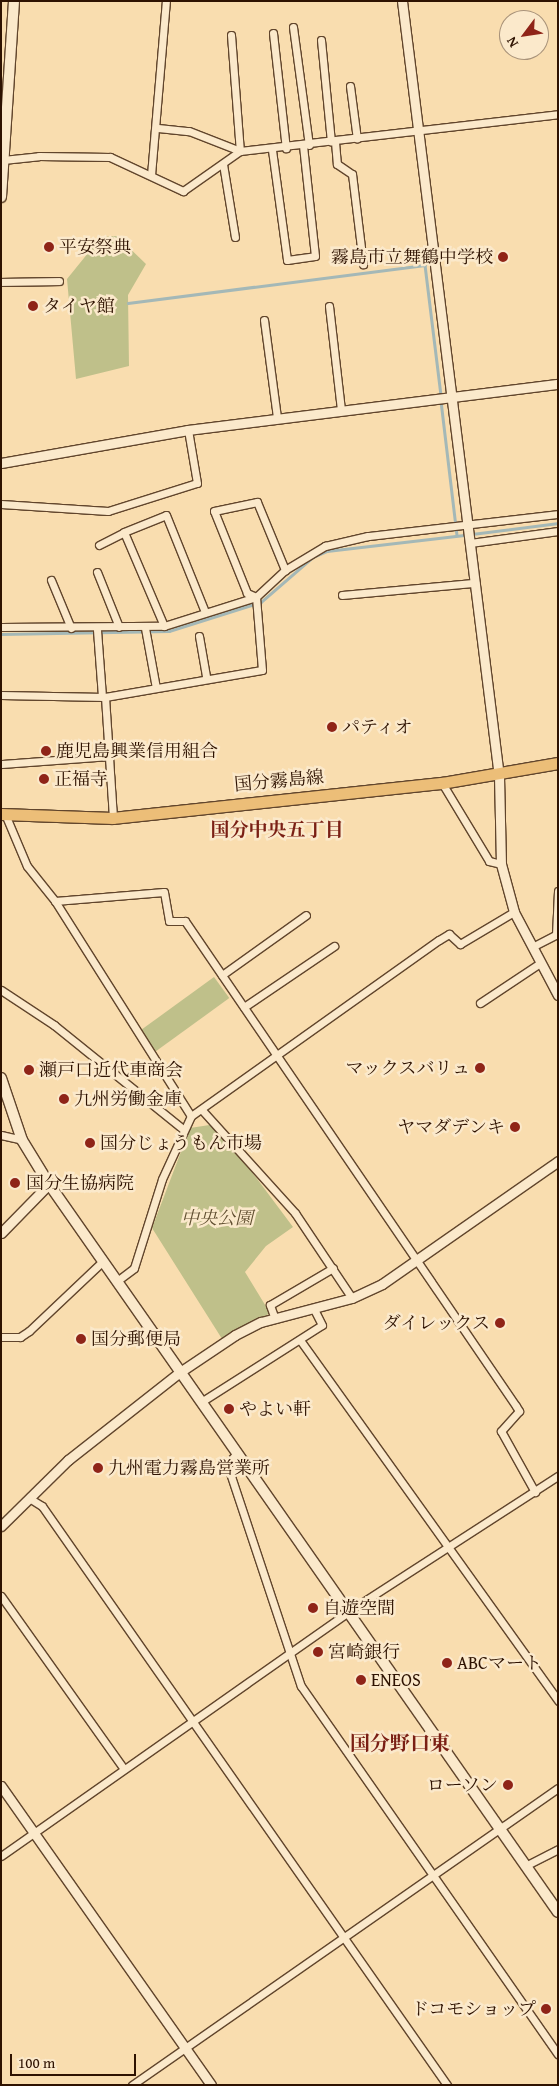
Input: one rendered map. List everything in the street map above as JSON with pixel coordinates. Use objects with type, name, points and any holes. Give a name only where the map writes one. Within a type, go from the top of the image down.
[{"type":"main road","points":[[1,197],[4,107],[14,1]]},
{"type":"main road","name":"国分霧島線","points":[[3,814],[113,818],[499,776],[558,763]]},
{"type":"main road","points":[[1,1078],[22,1140],[48,1184],[527,1865],[558,1912]]},
{"type":"street","points":[[151,175],[158,128],[166,1]]},
{"type":"street","points":[[402,1],[420,132],[499,776],[500,864],[514,912],[558,995]]},
{"type":"street","points":[[272,150],[288,260],[315,256],[306,145],[293,27]]},
{"type":"street","points":[[273,33],[286,148]]},
{"type":"street","points":[[231,35],[240,151]]},
{"type":"street","points":[[321,40],[337,164],[352,174],[363,264]]},
{"type":"street","points":[[350,86],[357,139]]},
{"type":"street","points":[[158,128],[189,132],[240,151],[272,150],[558,114]]},
{"type":"street","points":[[3,160],[39,156],[110,157],[183,191],[240,151]]},
{"type":"street","points":[[223,164],[234,237]]},
{"type":"street","points":[[1,282],[59,280]]},
{"type":"street","points":[[329,306],[342,410]]},
{"type":"street","points":[[264,320],[277,418]]},
{"type":"street","points":[[1,463],[188,430],[558,384]]},
{"type":"street","points":[[1,504],[108,512],[197,482],[188,430]]},
{"type":"street","points":[[1,695],[103,697],[156,688],[206,676],[262,670],[257,602],[247,593],[214,511],[258,502],[285,570]]},
{"type":"street","points":[[1,628],[71,628],[97,633],[119,627],[146,632],[205,612],[257,602],[285,570],[325,546],[558,514]]},
{"type":"street","points":[[99,545],[124,532],[166,515],[205,612]]},
{"type":"street","points":[[470,541],[558,530]]},
{"type":"street","points":[[124,532],[164,626]]},
{"type":"street","points":[[97,572],[119,627]]},
{"type":"street","points":[[51,580],[71,628]]},
{"type":"street","points":[[342,595],[475,582]]},
{"type":"street","points":[[146,632],[156,688]]},
{"type":"street","points":[[97,633],[110,756],[113,818]]},
{"type":"street","points":[[198,636],[206,676]]},
{"type":"street","points":[[1,764],[51,757],[110,756]]},
{"type":"street","points":[[442,783],[488,861],[500,864]]},
{"type":"street","points":[[3,814],[27,866],[55,901],[190,1116]]},
{"type":"street","points":[[55,901],[160,891],[169,921],[185,921],[516,1406],[519,1411],[501,1432],[535,1492]]},
{"type":"street","points":[[532,947],[556,935],[558,891]]},
{"type":"street","points":[[117,1281],[134,1268],[183,1129],[190,1116],[202,1110],[276,1053],[449,934],[460,944],[514,912]]},
{"type":"street","points":[[222,975],[306,915]]},
{"type":"street","points":[[244,1007],[334,946]]},
{"type":"street","points":[[480,1003],[540,963]]},
{"type":"street","points":[[1,990],[54,1025],[183,1129]]},
{"type":"street","points":[[202,1110],[295,1213],[352,1298]]},
{"type":"street","points":[[1,1135],[22,1140]]},
{"type":"street","points":[[1,1526],[68,1460],[180,1372],[235,1335],[274,1319],[352,1298],[417,1260],[558,1162]]},
{"type":"street","points":[[1,1233],[48,1184]]},
{"type":"street","points":[[1,1337],[20,1337],[29,1331],[102,1261]]},
{"type":"street","points":[[274,1319],[270,1305],[333,1268]]},
{"type":"street","points":[[201,1402],[322,1326],[314,1309]]},
{"type":"street","points":[[300,1340],[558,1701]]},
{"type":"street","points":[[237,1453],[227,1464],[301,1686],[558,2054]]},
{"type":"street","points":[[1,1856],[349,1611],[558,1476]]},
{"type":"street","points":[[29,1498],[42,1506],[191,1722],[447,2085]]},
{"type":"street","points":[[1,1596],[124,1769]]},
{"type":"street","points":[[1,1786],[211,2085]]},
{"type":"street","points":[[132,2085],[187,2050],[558,1788]]},
{"type":"street","points":[[527,1865],[558,1849]]},
{"type":"green space","points":[[117,236],[146,264],[128,295],[129,366],[76,379],[67,279],[101,237]]},
{"type":"green space","points":[[214,977],[229,998],[155,1052],[140,1031]]},
{"type":"green space","name":"中央公園","points":[[216,1124],[293,1227],[266,1246],[245,1272],[270,1313],[224,1342],[152,1228],[190,1128]]},
{"type":"waterway","points":[[128,303],[425,265],[441,396]]},
{"type":"waterway","points":[[441,401],[457,535]]},
{"type":"waterway","points":[[472,534],[558,523]]},
{"type":"waterway","points":[[1,634],[169,631],[261,602],[313,557],[327,551],[466,535]]},
{"type":"place","name":"平安祭典","points":[[49,247]]},
{"type":"place","name":"霧島市立舞鶴中学校","points":[[503,257]]},
{"type":"place","name":"タイヤ館","points":[[33,306]]},
{"type":"place","name":"パティオ","points":[[332,727]]},
{"type":"place","name":"鹿児島興業信用組合","points":[[46,751]]},
{"type":"place","name":"正福寺","points":[[44,779]]},
{"type":"place","name":"マックスバリュ","points":[[480,1068]]},
{"type":"place","name":"瀬戸口近代車商会","points":[[29,1070]]},
{"type":"place","name":"九州労働金庫","points":[[64,1099]]},
{"type":"place","name":"ヤマダデンキ","points":[[515,1127]]},
{"type":"place","name":"国分じょうもん市場","points":[[90,1143]]},
{"type":"place","name":"国分生協病院","points":[[15,1183]]},
{"type":"place","name":"ダイレックス","points":[[500,1323]]},
{"type":"place","name":"国分郵便局","points":[[81,1339]]},
{"type":"place","name":"やよい軒","points":[[229,1409]]},
{"type":"place","name":"九州電力霧島営業所","points":[[98,1468]]},
{"type":"place","name":"自遊空間","points":[[313,1608]]},
{"type":"place","name":"宮崎銀行","points":[[318,1652]]},
{"type":"place","name":"ABCマート","points":[[447,1663]]},
{"type":"place","name":"ENEOS","points":[[361,1680]]},
{"type":"place","name":"ローソン","points":[[508,1785]]},
{"type":"place","name":"ドコモショップ","points":[[546,2009]]},
{"type":"district","name":"国分中央五丁目","points":[[277,830]]},
{"type":"district","name":"国分野口東","points":[[400,1742]]}]
